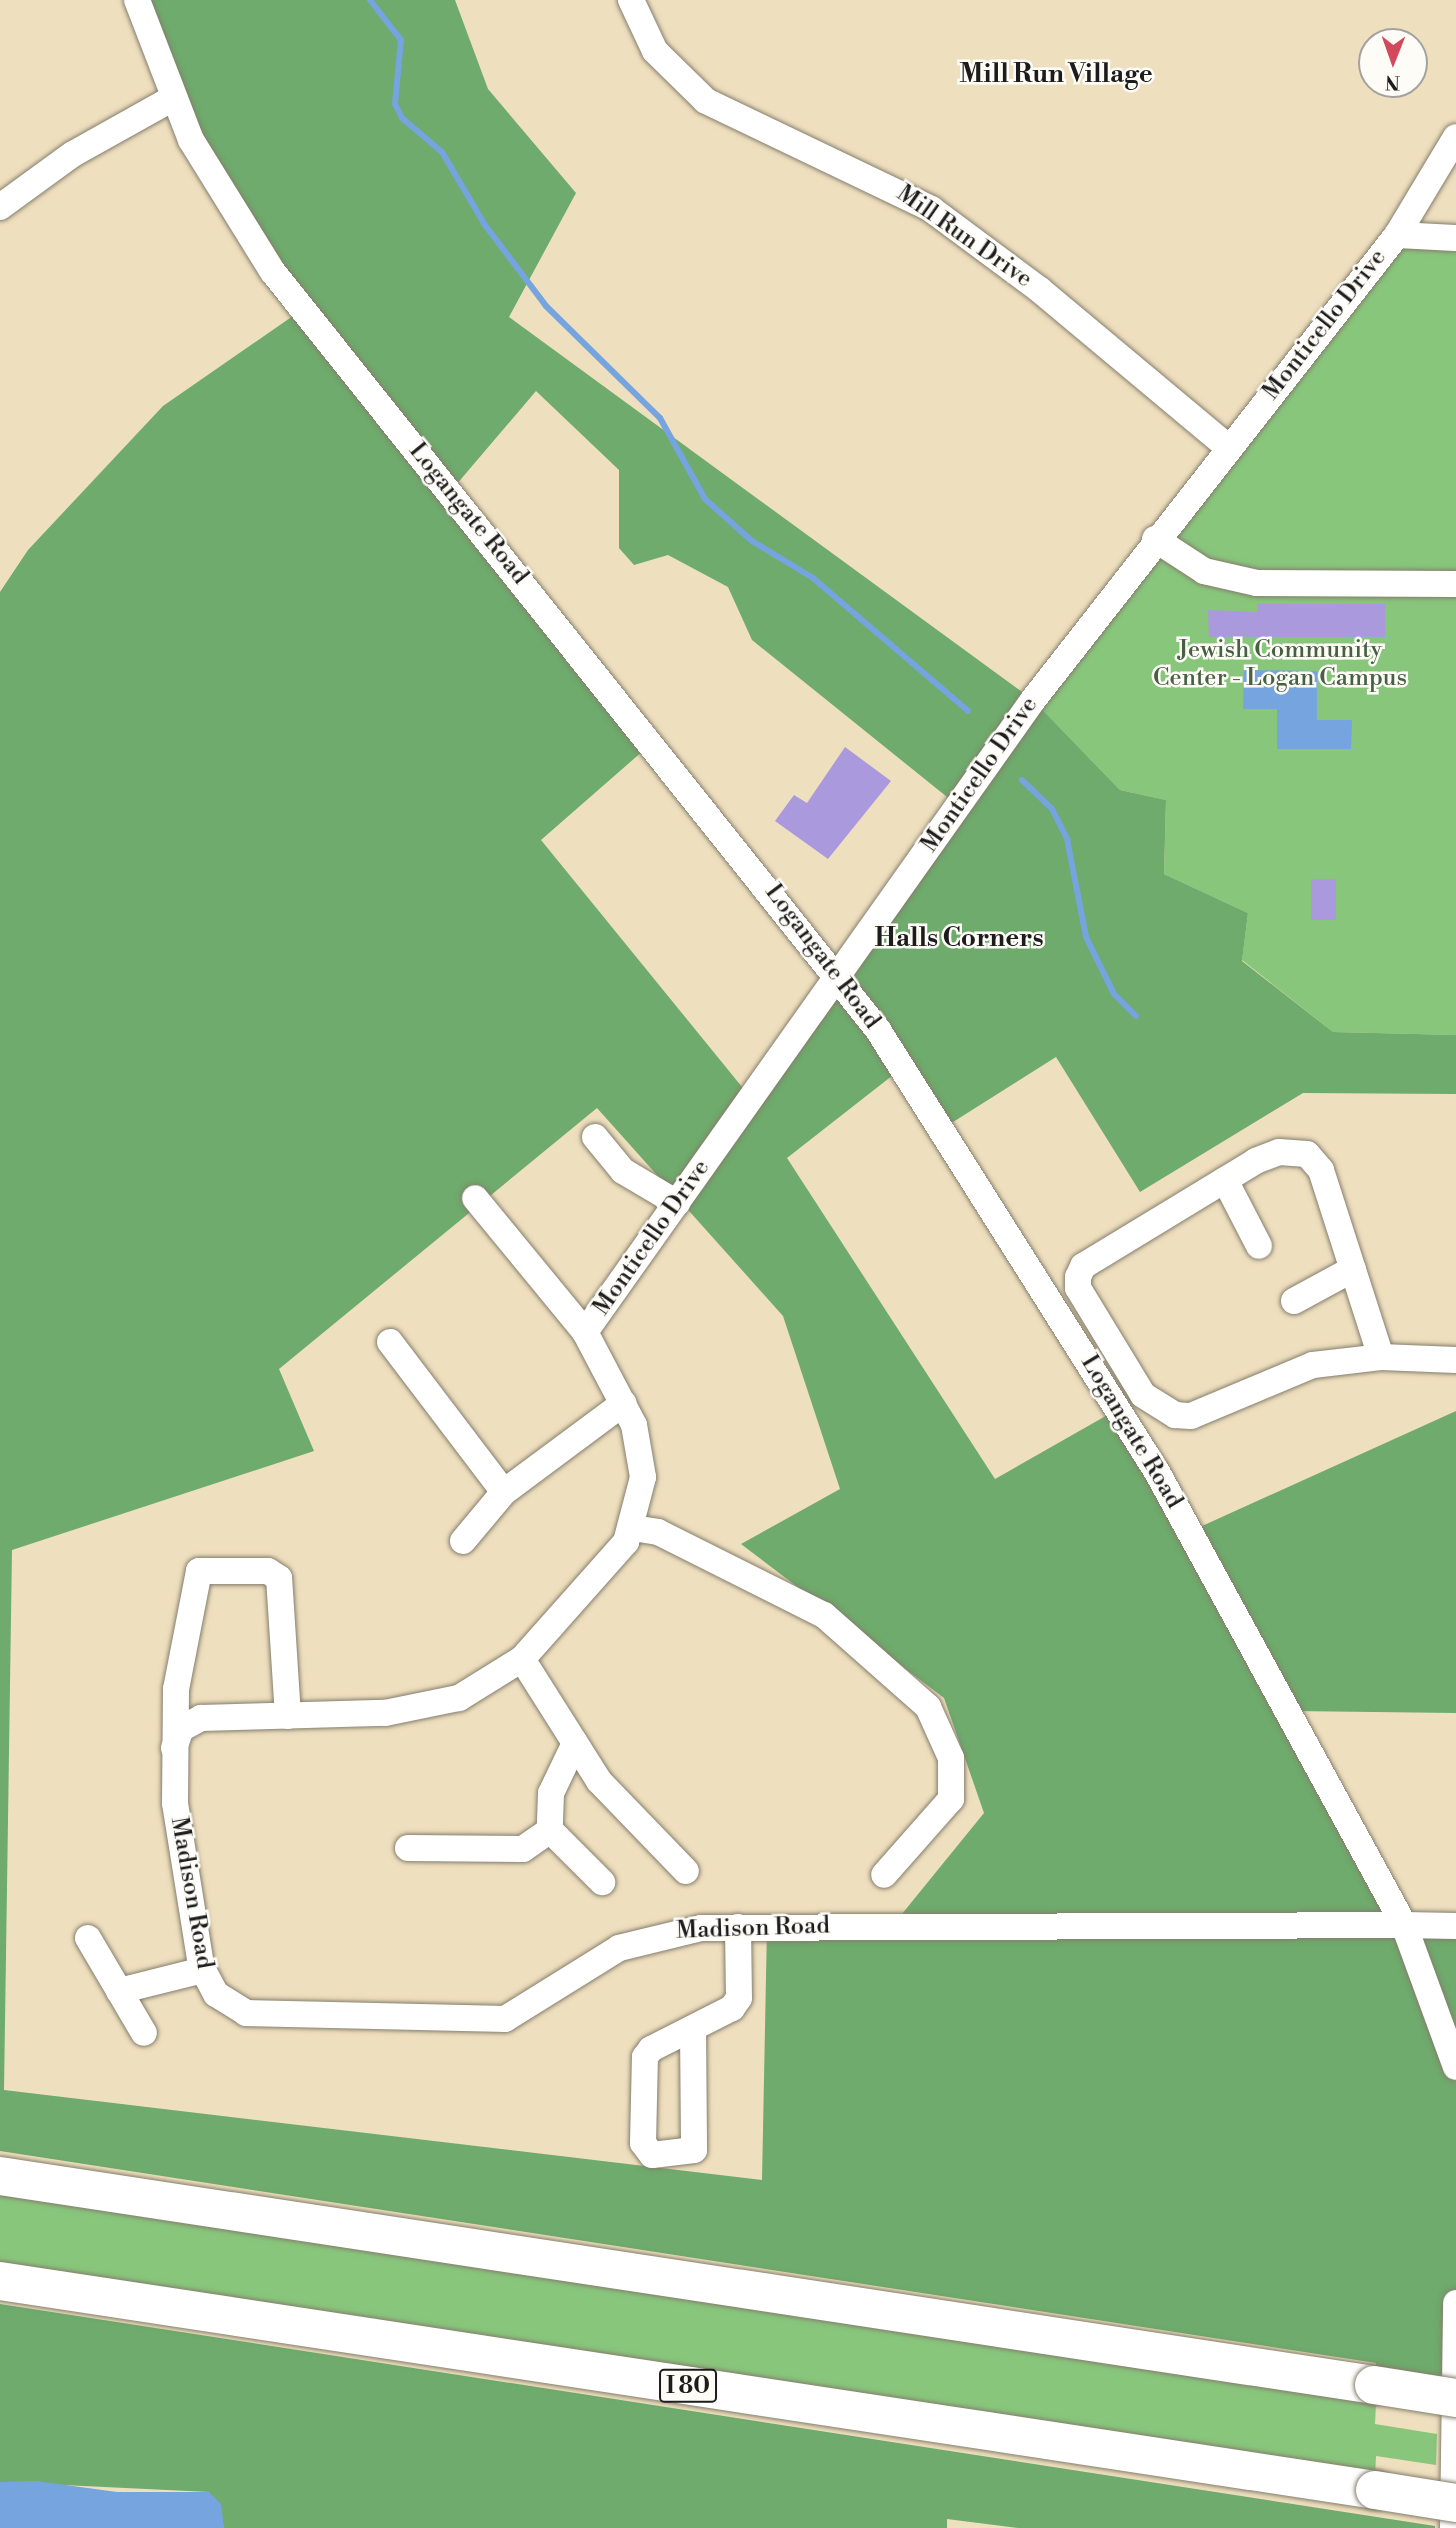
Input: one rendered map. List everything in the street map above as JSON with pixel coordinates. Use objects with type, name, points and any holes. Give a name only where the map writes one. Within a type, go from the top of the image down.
[{"type":"highway","points":[[0,2176],[1456,2398]]},
{"type":"highway","name":"I 80","points":[[0,2281],[1456,2503]]},
{"type":"street","name":"Logangate Road","points":[[137,0],[191,140],[273,272],[840,978],[1066,1325],[1264,1662],[1404,1925],[1456,2067]]},
{"type":"street","name":"Mill Run Drive","points":[[631,0],[655,51],[706,101],[931,208],[1040,290],[1228,447]]},
{"type":"street","points":[[0,207],[72,154],[173,98]]},
{"type":"street","name":"Monticello Drive","points":[[585,1332],[840,978],[965,794],[1155,539],[1397,235],[1456,137]]},
{"type":"street","name":"Monticello Drive","points":[[1397,235],[1456,238]]},
{"type":"street","points":[[1155,539],[1204,570],[1257,583],[1456,584]]},
{"type":"street","points":[[595,1137],[623,1171],[677,1203]]},
{"type":"street","points":[[1381,1357],[1321,1170],[1307,1154],[1279,1152],[1225,1180],[1083,1266],[1078,1288],[1143,1395],[1175,1415],[1191,1416],[1313,1366],[1381,1357],[1456,1360]]},
{"type":"street","points":[[1225,1180],[1259,1246]]},
{"type":"street","points":[[174,1748],[181,1729],[201,1718],[288,1716],[428,1707],[485,1685],[522,1659],[608,1569],[633,1528],[642,1461],[624,1403],[585,1332],[475,1198]]},
{"type":"street","points":[[1294,1301],[1353,1269]]},
{"type":"street","points":[[1066,1325],[1092,1311]]},
{"type":"street","points":[[390,1342],[503,1492]]},
{"type":"street","points":[[463,1541],[503,1492],[624,1403]]},
{"type":"street","points":[[633,1528],[669,1537],[824,1615],[928,1707],[951,1758],[951,1799],[884,1875]]},
{"type":"street","name":"Madison Road","points":[[288,1716],[279,1578],[268,1571],[199,1571],[176,1689],[175,1803],[203,1970],[231,2006],[266,2017],[505,2019],[649,1936],[738,1927],[1404,1925]]},
{"type":"street","points":[[522,1659],[599,1781],[685,1871]]},
{"type":"street","points":[[575,1743],[551,1793],[550,1830],[602,1882]]},
{"type":"street","points":[[408,1848],[523,1849],[550,1830]]},
{"type":"street","points":[[1404,1925],[1456,1926]]},
{"type":"street","points":[[693,2029],[739,1998],[738,1927]]},
{"type":"street","points":[[88,1938],[144,2034]]},
{"type":"street","points":[[119,1991],[203,1970]]},
{"type":"street","points":[[1453,2528],[1456,2303]]},
{"type":"green space","points":[[137,0],[455,0],[488,89],[576,193],[509,317],[1033,700],[1120,790],[1166,800],[1164,874],[1248,913],[1242,961],[1333,1032],[1456,1035],[1456,1094],[1303,1093],[1140,1192],[1056,1057],[942,1129],[902,1068],[787,1158],[995,1479],[1118,1409],[1191,1531],[1456,1411],[1456,1713],[1292,1711],[1404,1925],[1456,1926],[1456,2398],[1374,2385],[1376,2363],[0,2151],[0,592],[28,550],[163,406],[303,309],[250,239]],"holes":[[[536,391],[619,470],[619,548],[634,565],[668,555],[728,587],[752,640],[957,805],[751,1098],[541,840],[652,743],[450,492]],[[597,1108],[783,1316],[840,1489],[741,1544],[944,1698],[984,1813],[893,1925],[767,1927],[762,2180],[4,2090],[12,1550],[314,1451],[279,1369]]]},
{"type":"green space","name":"Jewish Community Center - Logan Campus","points":[[1397,235],[1456,238],[1456,1035],[1333,1032],[1242,960],[1248,913],[1164,874],[1166,800],[1120,790],[1033,700]]},
{"type":"green space","points":[[0,2191],[1376,2404],[1375,2424],[1437,2434],[1436,2465],[1376,2456],[1375,2477],[0,2264]]},
{"type":"green space","points":[[0,2304],[1435,2528],[1019,2528],[947,2519],[947,2528],[224,2528],[209,2492],[0,2482]]},
{"type":"water","points":[[1244,670],[1317,671],[1317,720],[1352,720],[1351,749],[1277,749],[1277,709],[1243,709]]},
{"type":"water","points":[[36,2481],[117,2492],[209,2492],[221,2504],[224,2528],[0,2528],[0,2482]]},
{"type":"building","points":[[1257,604],[1385,604],[1385,637],[1209,637],[1208,610],[1257,612]]},
{"type":"building","points":[[845,747],[891,781],[828,859],[775,821],[794,795],[807,803]]},
{"type":"building","points":[[1311,879],[1336,879],[1336,920],[1311,920]]},
{"type":"waterway","points":[[370,0],[401,40],[395,104],[402,118],[442,152],[485,225],[546,306],[660,418],[705,499],[752,541],[813,578],[968,711]]},
{"type":"waterway","points":[[1022,780],[1052,809],[1067,839],[1086,937],[1114,994],[1136,1016]]},
{"type":"district","name":"Mill Run Village","points":[[1056,75]]},
{"type":"district","name":"Halls Corners","points":[[959,939]]}]
